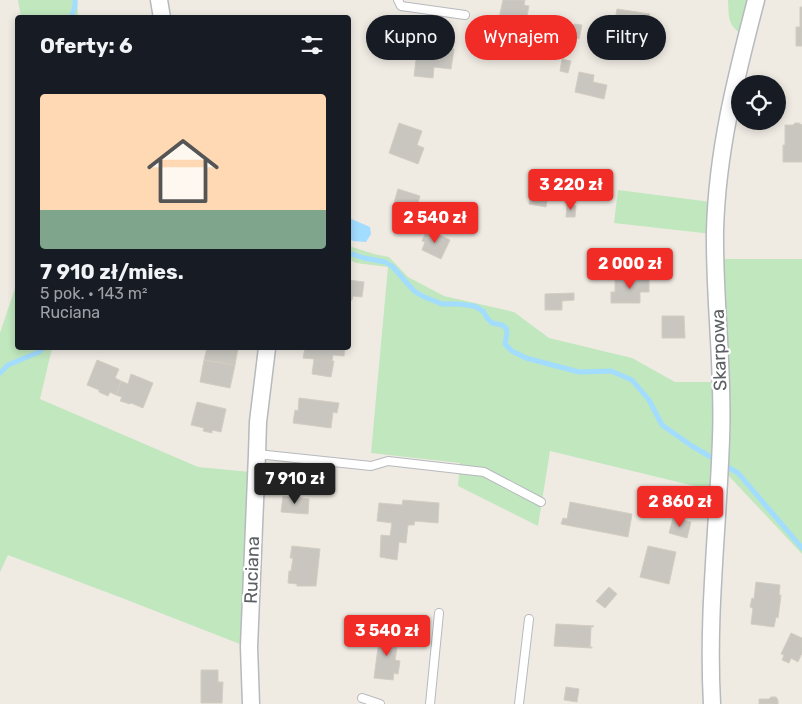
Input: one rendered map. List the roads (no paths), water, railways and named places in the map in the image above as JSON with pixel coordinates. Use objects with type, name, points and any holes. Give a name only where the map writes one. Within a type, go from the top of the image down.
[{"type":"street","points":[[160,0],[162,15]]},
{"type":"street","name":"Skarpowa","points":[[712,704],[710,670],[711,601],[721,438],[715,269],[717,196],[730,105],[756,0]]},
{"type":"street","name":"Ruciana","points":[[251,704],[250,647],[256,454],[267,350]]},
{"type":"lane","points":[[398,0],[401,6],[464,16]]},
{"type":"lane","points":[[256,454],[371,466],[388,461],[484,472],[541,502]]},
{"type":"lane","points":[[430,704],[439,613]]},
{"type":"lane","points":[[519,704],[529,619]]},
{"type":"lane","points":[[362,698],[380,704]]},
{"type":"water","points":[[351,219],[370,227],[371,234],[366,242],[351,240]]},
{"type":"waterway","points":[[72,15],[75,0]]},
{"type":"waterway","points":[[351,254],[385,262],[393,267],[414,291],[422,296],[442,304],[474,306],[483,311],[492,323],[506,328],[505,344],[512,351],[526,358],[579,372],[611,371],[632,380],[649,400],[662,425],[692,446],[738,473],[802,548]]},
{"type":"waterway","points":[[0,373],[8,365],[41,350]]}]
